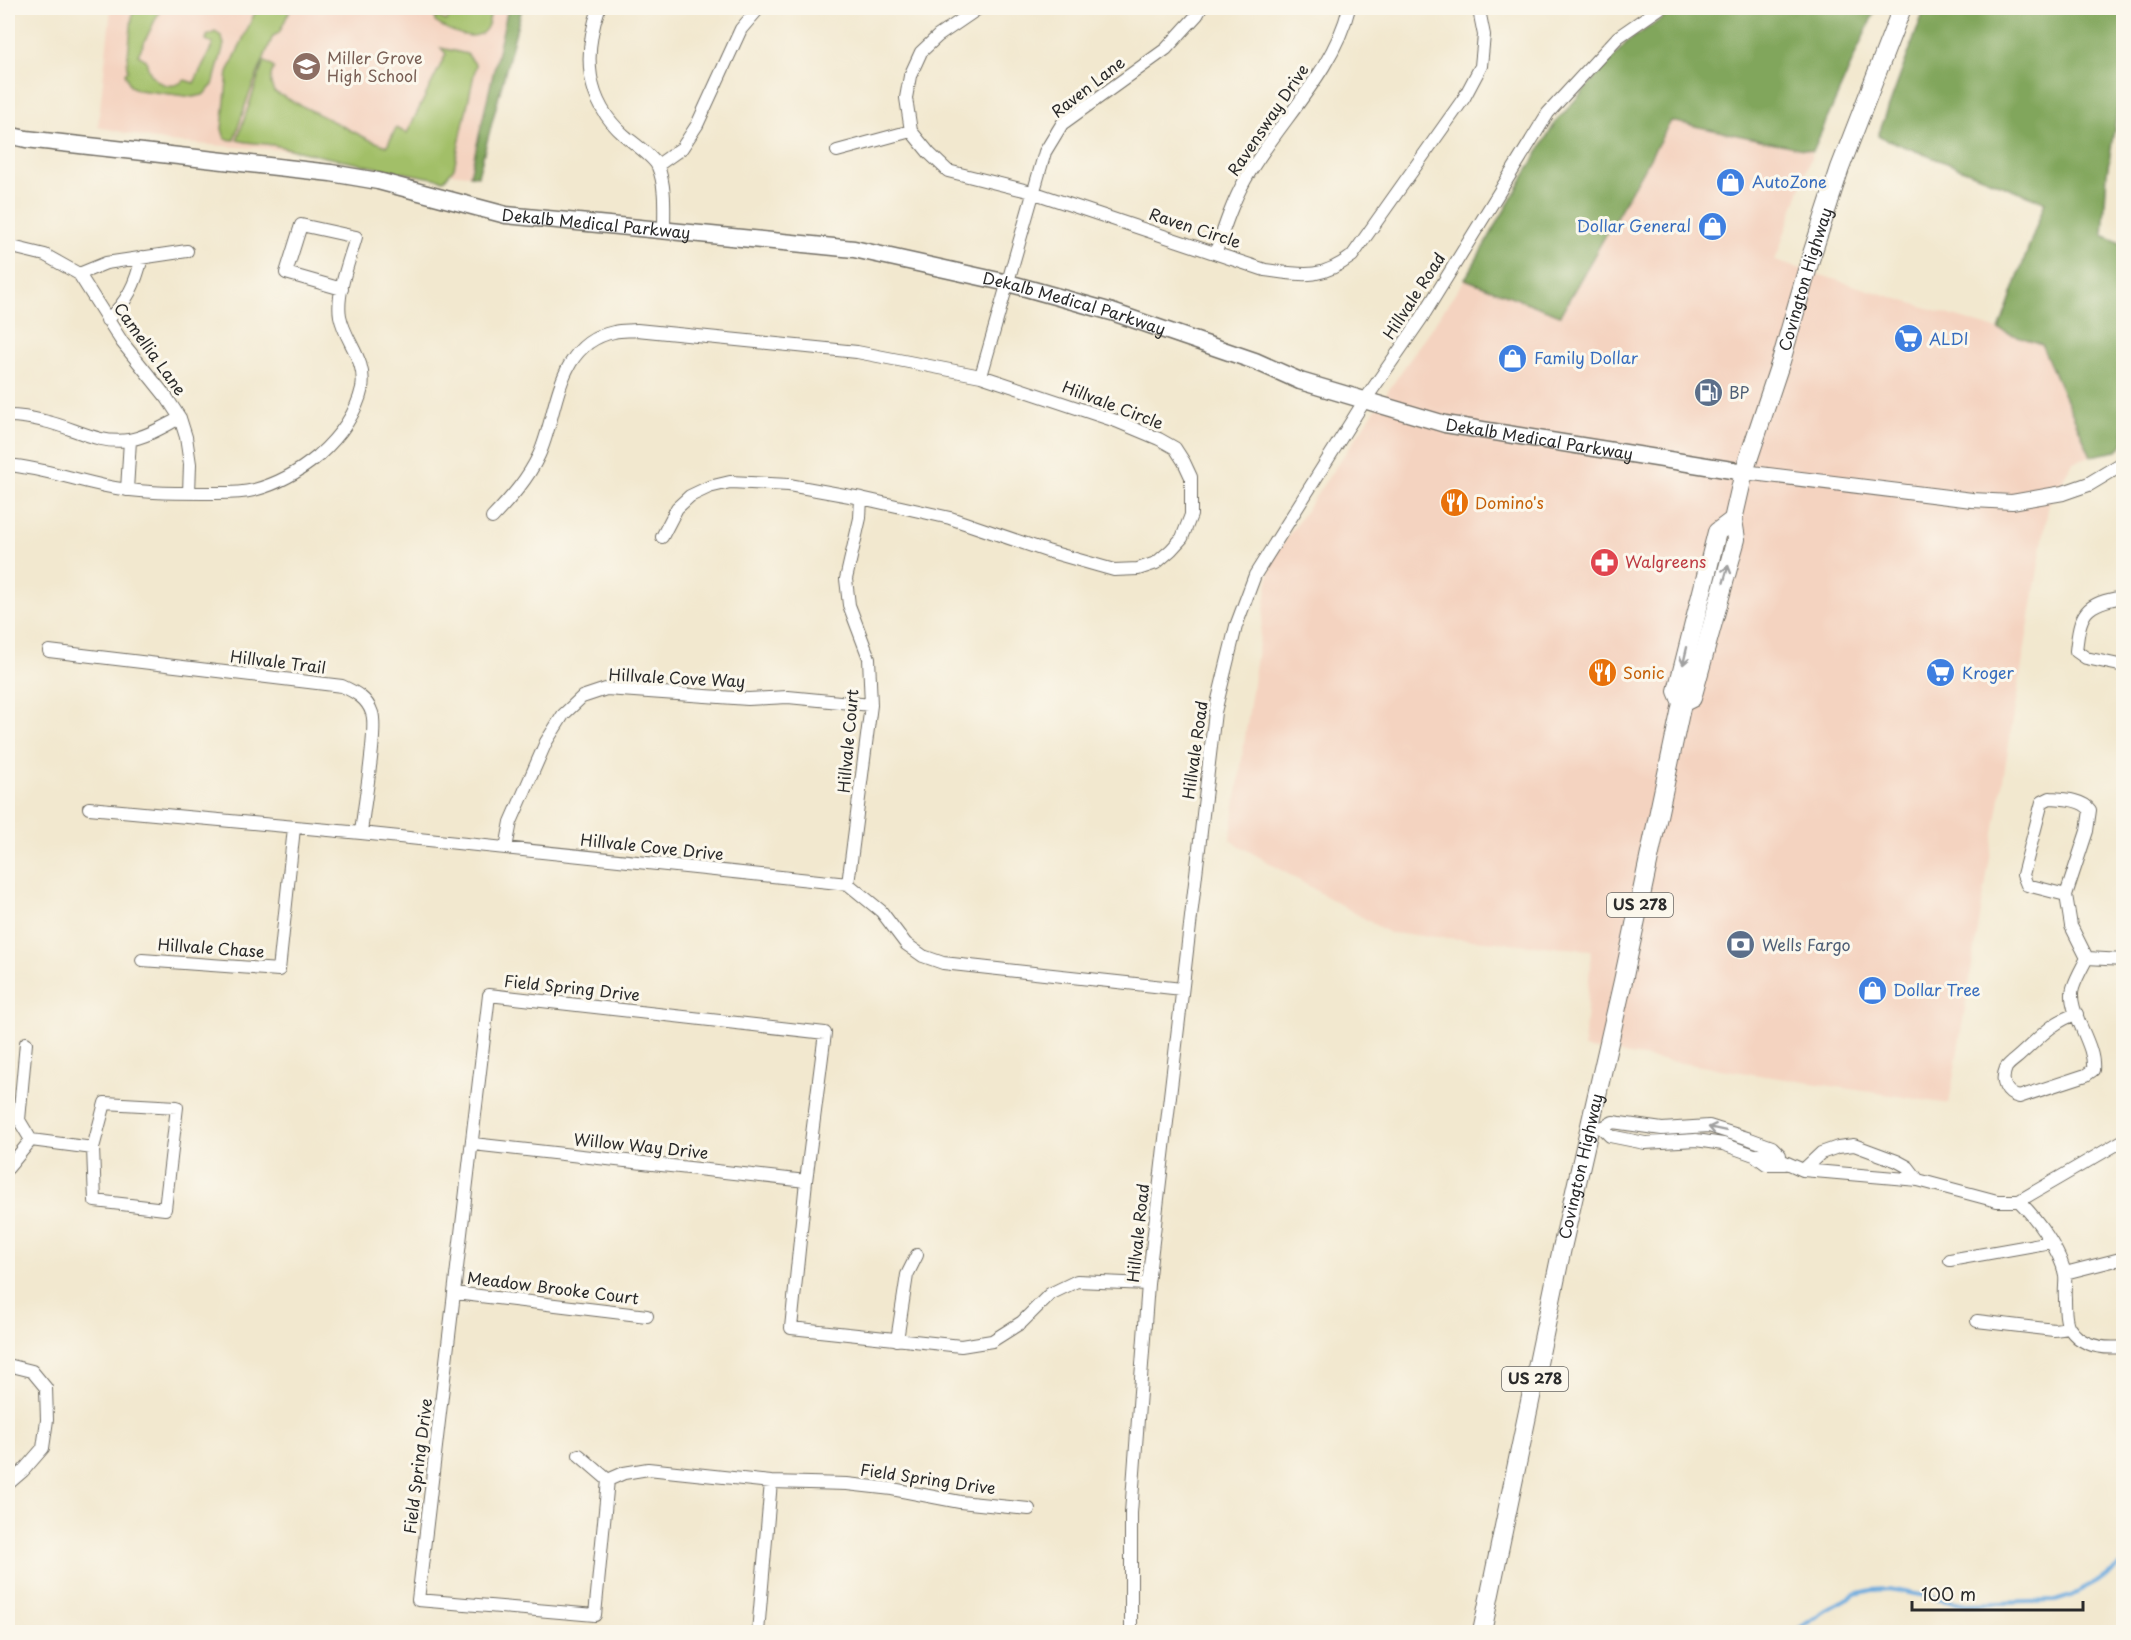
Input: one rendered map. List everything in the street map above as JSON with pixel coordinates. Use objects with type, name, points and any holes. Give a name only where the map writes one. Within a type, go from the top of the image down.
[{"type":"main road","name":"Covington Highway","points":[[1482,1632],[1562,1248],[1596,1127],[1682,703],[1692,698],[1736,539],[1733,520],[1744,472],[1840,168],[1902,8]]},
{"type":"main road","name":"Dekalb Medical Parkway","points":[[8,135],[26,139],[332,173],[378,182],[507,215],[854,249],[1008,283],[1112,312],[1255,361],[1300,381],[1445,424],[1744,472]]},
{"type":"street","points":[[599,8],[589,56],[594,95],[615,127],[658,165],[664,198],[664,231]]},
{"type":"street","points":[[658,165],[682,148],[698,125],[741,29],[759,8]]},
{"type":"street","points":[[837,151],[911,131],[906,98],[910,76],[921,52],[938,36],[979,8]]},
{"type":"street","name":"Raven Lane","points":[[981,376],[1045,152],[1062,124],[1166,49],[1201,8]]},
{"type":"street","name":"Ravensway Drive","points":[[1216,252],[1227,218],[1245,180],[1325,64],[1344,29],[1349,8]]},
{"type":"street","name":"Raven Circle","points":[[911,131],[948,171],[1032,192],[1265,270],[1305,276],[1335,269],[1352,256],[1464,98],[1481,66],[1484,35],[1480,8]]},
{"type":"street","name":"Hillvale Road","points":[[1131,1632],[1131,1513],[1148,1284],[1215,712],[1236,626],[1255,575],[1365,400],[1421,319],[1548,113],[1618,37],[1660,8]]},
{"type":"street","points":[[8,465],[37,469],[127,490],[189,493],[254,490],[294,473],[331,444],[357,404],[362,387],[362,370],[340,318],[339,303],[356,237],[301,225],[286,273],[342,290]]},
{"type":"street","name":"Camellia Lane","points":[[8,246],[45,255],[79,274],[122,342],[180,418],[186,437],[190,464],[189,493]]},
{"type":"street","points":[[79,274],[106,263],[187,252]]},
{"type":"street","points":[[107,320],[129,297],[142,257]]},
{"type":"street","name":"Hillvale Circle","points":[[492,518],[510,499],[532,469],[540,453],[563,376],[574,356],[592,340],[614,332],[637,330],[818,346],[981,376],[1116,421],[1159,439],[1174,448],[1191,477],[1191,515],[1182,538],[1156,562],[1138,569],[1114,570],[1047,551],[950,518],[861,498],[789,486],[730,482],[709,487],[690,496],[677,508],[662,537]]},
{"type":"street","name":"Camellia Lane","points":[[8,416],[45,421],[105,440],[129,440],[155,431],[180,418]]},
{"type":"street","points":[[127,490],[129,440]]},
{"type":"street","name":"Dekalb Medical Parkway","points":[[1744,472],[1963,499],[2012,502],[2063,494],[2089,484],[2124,463]]},
{"type":"street","name":"Hillvale Court","points":[[848,884],[871,705],[869,658],[849,605],[846,579],[860,518],[861,498]]},
{"type":"street","points":[[2124,597],[2104,600],[2084,613],[2078,628],[2076,651],[2086,658],[2124,666]]},
{"type":"street","name":"Hillvale Trail","points":[[49,651],[342,686],[361,695],[373,714],[373,737],[361,833]]},
{"type":"street","name":"Hillvale Cove Way","points":[[506,848],[511,822],[546,742],[564,715],[582,697],[606,689],[748,699],[788,697],[871,705]]},
{"type":"street","points":[[2066,895],[2027,885],[2023,875],[2042,802],[2050,798],[2071,800],[2087,806],[2090,810],[2087,831],[2066,895],[2071,926],[2087,958]]},
{"type":"street","name":"Hillvale Cove Drive","points":[[89,808],[361,833],[848,884]]},
{"type":"street","name":"Hillvale Chase","points":[[142,960],[279,970],[294,828]]},
{"type":"street","points":[[848,884],[881,911],[906,944],[923,956],[943,963],[1182,989]]},
{"type":"street","points":[[2087,958],[2124,960]]},
{"type":"street","points":[[2077,1014],[2068,1016],[2052,1027],[2007,1067],[2004,1079],[2006,1089],[2011,1095],[2019,1097],[2086,1076],[2093,1070],[2094,1059],[2077,1014],[2072,1004],[2072,990],[2087,958]]},
{"type":"street","name":"Field Spring Drive","points":[[1029,1509],[960,1502],[892,1489],[847,1484],[771,1482],[648,1469],[624,1473],[608,1480],[595,1615],[418,1600],[489,995],[825,1033],[806,1181],[791,1328],[961,1346],[992,1341],[1022,1322],[1050,1294],[1077,1281],[1148,1284]]},
{"type":"street","points":[[26,1043],[13,1119],[31,1140],[93,1148]]},
{"type":"street","points":[[105,1103],[177,1107],[165,1209],[95,1201],[93,1148],[105,1103]]},
{"type":"street","points":[[1596,1127],[1613,1122],[1662,1129],[1709,1126],[1772,1148],[1786,1164]]},
{"type":"street","points":[[1596,1127],[1610,1137],[1645,1143],[1703,1141],[1723,1144],[1749,1154],[1766,1164],[1786,1164],[1803,1170],[1918,1180],[1997,1201],[2019,1201],[2124,1140]]},
{"type":"street","points":[[1749,1154],[1750,1139]]},
{"type":"street","points":[[8,1168],[31,1140]]},
{"type":"street","name":"Willow Way Drive","points":[[473,1144],[806,1181]]},
{"type":"street","points":[[1803,1170],[1821,1153],[1838,1147],[1854,1145],[1908,1167],[1918,1180]]},
{"type":"street","points":[[2019,1201],[2036,1218],[2051,1242],[2065,1273],[2065,1298],[2069,1328],[2085,1343],[2108,1349],[2124,1347]]},
{"type":"street","points":[[1950,1260],[2051,1242]]},
{"type":"street","points":[[897,1340],[907,1275],[917,1255]]},
{"type":"street","points":[[2065,1273],[2124,1258]]},
{"type":"street","name":"Meadow Brooke Court","points":[[455,1293],[646,1316]]},
{"type":"street","points":[[1977,1321],[2054,1330],[2069,1328]]},
{"type":"street","points":[[8,1365],[32,1371],[46,1388],[47,1420],[43,1448],[8,1484]]},
{"type":"street","points":[[579,1455],[608,1480]]},
{"type":"street","points":[[758,1632],[771,1482]]},
{"type":"shaded area","name":"Miller Grove High School","points":[[111,8],[522,8],[478,176],[449,173],[415,177],[299,151],[168,142],[98,127]]},
{"type":"shaded area","points":[[1670,121],[1813,151],[1775,261],[2041,343],[2091,456],[2073,462],[2049,503],[1949,1104],[1584,1048],[1591,950],[1389,933],[1230,840],[1271,561],[1465,279],[1560,315]]},
{"type":"green space","points":[[133,8],[161,8],[138,55],[146,60],[155,79],[166,85],[178,84],[185,80],[194,83],[213,44],[206,40],[207,36],[215,32],[221,36],[224,44],[213,85],[203,95],[193,97],[138,90],[130,86],[125,73],[128,70]]},
{"type":"green space","points":[[257,8],[291,8],[279,33],[273,36],[247,100],[234,140],[225,139],[222,129],[228,72]]},
{"type":"green space","points":[[456,8],[491,8],[487,27],[483,33],[462,35],[435,22],[435,16],[447,21]]},
{"type":"green space","points":[[508,8],[522,8],[478,176],[470,175]]},
{"type":"green space","points":[[1678,8],[1876,8],[1813,151],[1671,121],[1560,315],[1465,279],[1555,123],[1627,42]]},
{"type":"green space","points":[[1925,8],[2123,8],[2123,76],[2107,173],[2103,235],[2123,244],[2124,443],[2117,451],[2091,456],[2041,344],[1999,330],[2045,202],[1878,136]]},
{"type":"green space","points":[[441,48],[467,54],[476,65],[454,168],[444,180],[278,146],[237,140],[264,61],[274,68],[271,80],[274,92],[368,139],[387,146],[396,128],[407,133],[446,54]]},
{"type":"waterway","points":[[1794,1632],[1855,1594],[1872,1590],[1889,1589],[1967,1604],[2055,1601],[2071,1596],[2101,1580],[2124,1563]]},
{"type":"place","name":"Miller Grove High School","points":[[306,67]]},
{"type":"place","name":"AutoZone","points":[[1731,182]]},
{"type":"place","name":"Dollar General","points":[[1712,226]]},
{"type":"place","name":"ALDI","points":[[1908,339]]},
{"type":"place","name":"Family Dollar","points":[[1513,358]]},
{"type":"place","name":"BP","points":[[1708,393]]},
{"type":"place","name":"Domino's","points":[[1454,503]]},
{"type":"place","name":"Walgreens","points":[[1604,562]]},
{"type":"place","name":"Sonic","points":[[1602,673]]},
{"type":"place","name":"Kroger","points":[[1941,673]]},
{"type":"place","name":"Wells Fargo","points":[[1741,945]]},
{"type":"place","name":"Dollar Tree","points":[[1872,990]]}]
